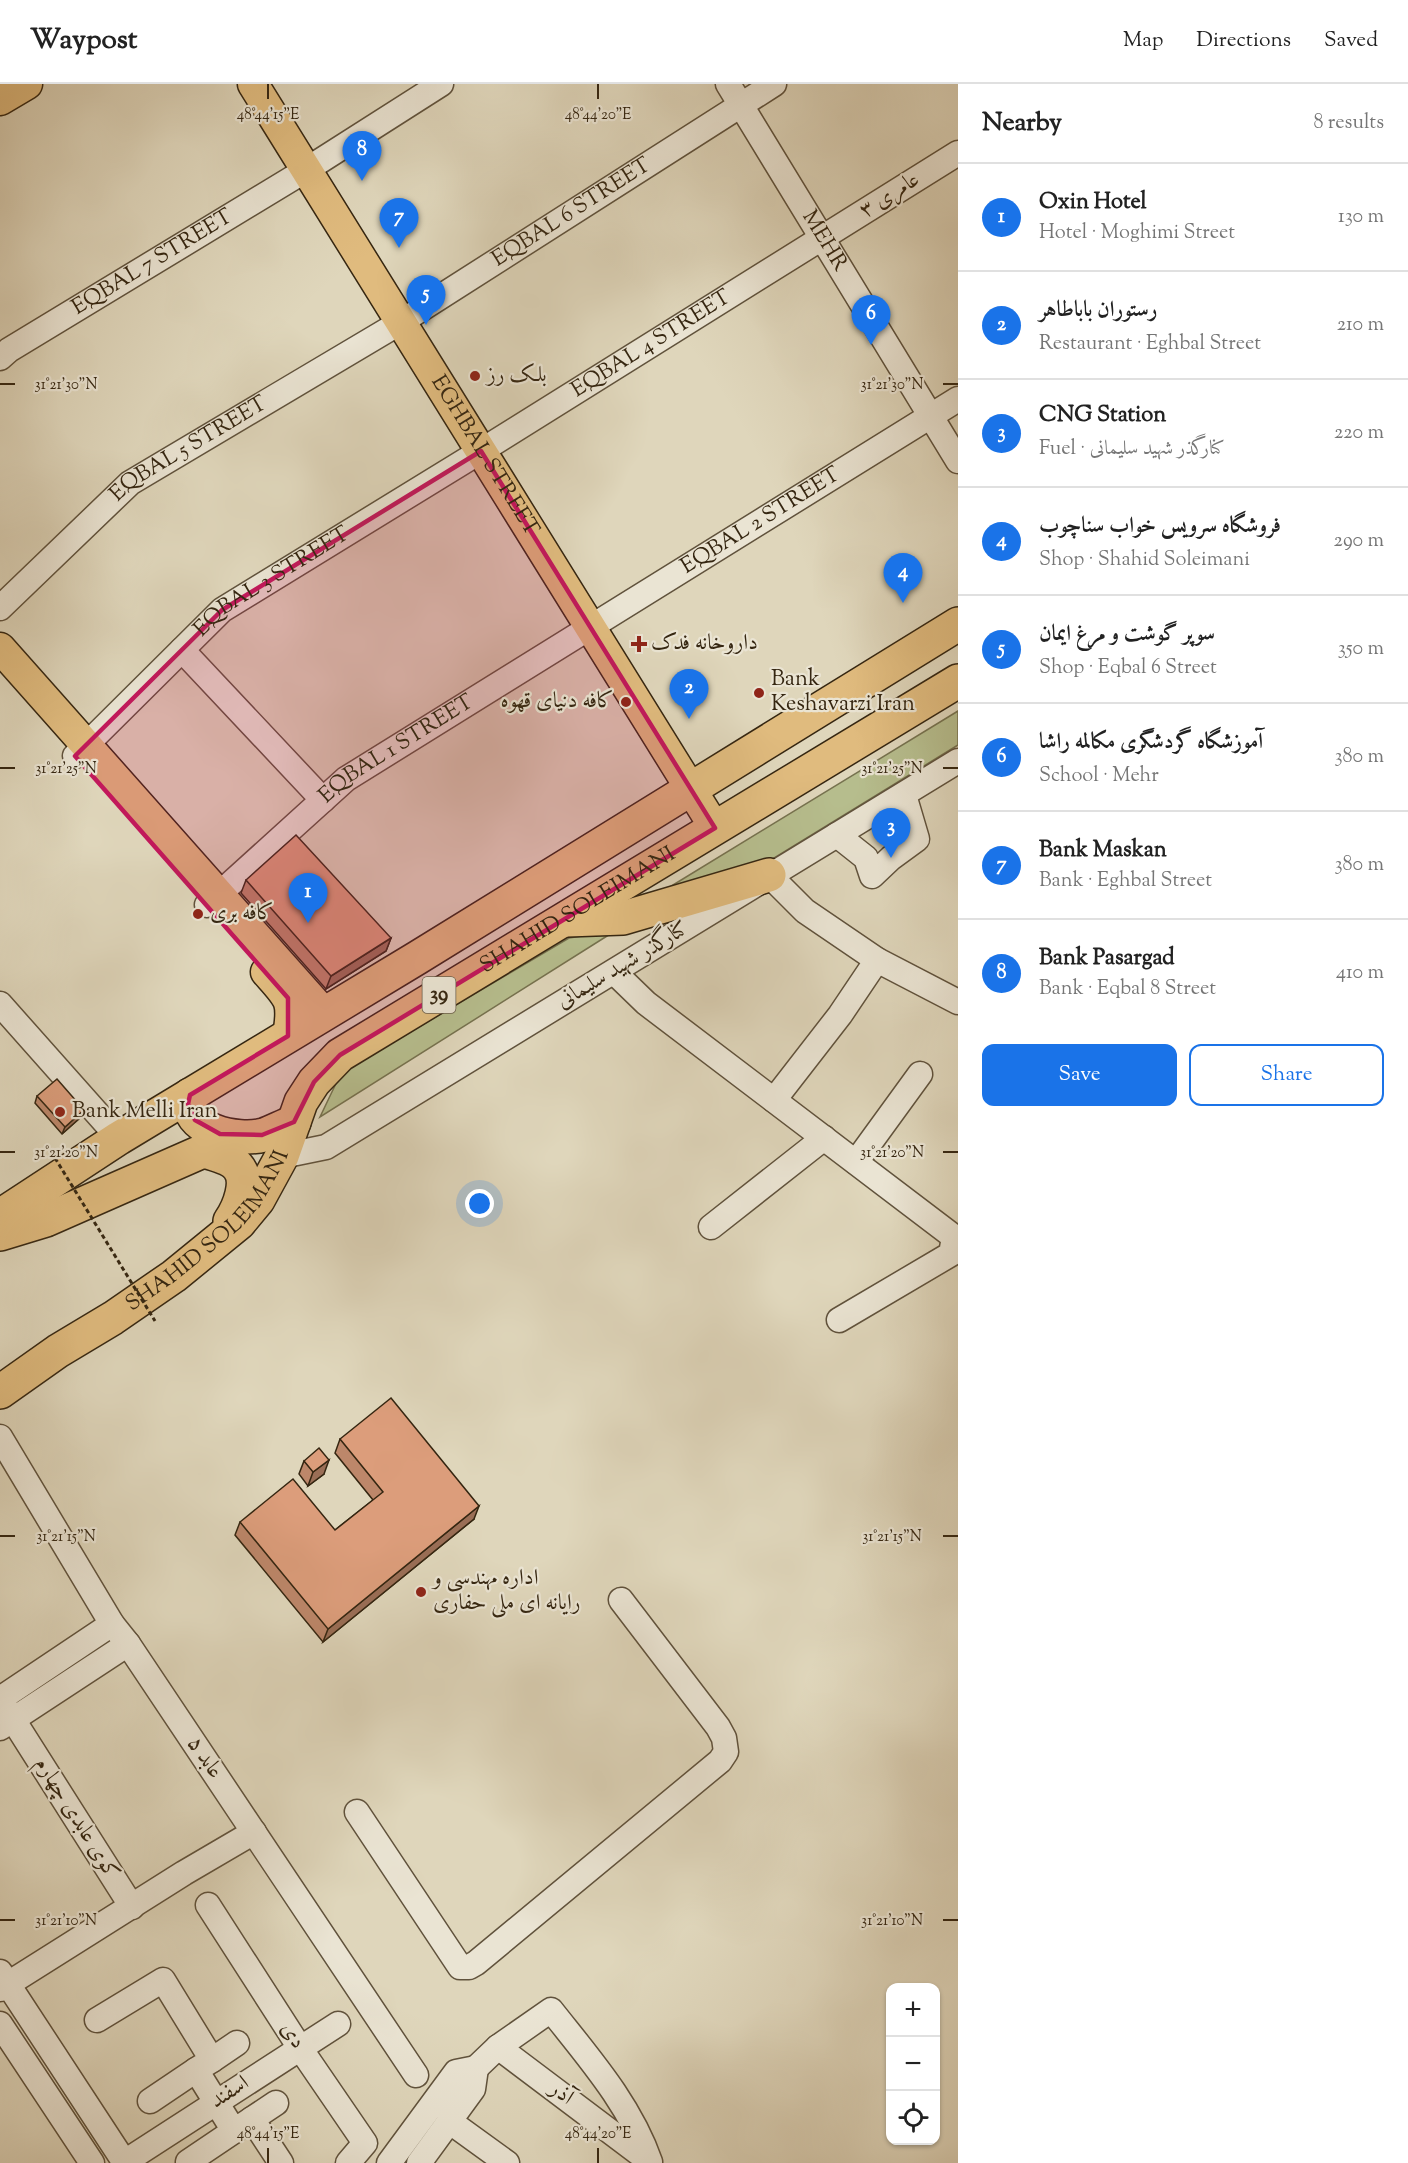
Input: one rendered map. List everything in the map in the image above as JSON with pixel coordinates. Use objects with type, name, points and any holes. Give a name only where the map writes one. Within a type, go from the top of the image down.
[{"type":"highway","name":"SHAHID SOLEIMANI","points":[[0,1215],[119,1138],[326,1014],[958,624]]},
{"type":"highway","name":"SHAHID SOLEIMANI","points":[[0,1392],[58,1351],[174,1276],[214,1241],[239,1223],[258,1200],[282,1156],[302,1102],[314,1082],[340,1055],[958,681]]},
{"type":"highway","points":[[562,921],[622,918],[769,875]]},
{"type":"highway","points":[[190,1095],[188,1104],[195,1120],[220,1134],[262,1135],[294,1122]]},
{"type":"highway","points":[[0,1234],[46,1220],[203,1151],[222,1157],[238,1167],[243,1178],[242,1192],[233,1216],[214,1241]]},
{"type":"main road","points":[[0,100],[27,84]]},
{"type":"main road","name":"EGHBAL STREET","points":[[253,84],[715,828]]},
{"type":"main road","points":[[0,648],[81,751],[213,900],[326,1014]]},
{"type":"main road","points":[[0,671],[81,751]]},
{"type":"main road","points":[[213,900],[288,998],[292,1012],[288,1036]]},
{"type":"street","name":"EQBAL 7 STREET","points":[[0,358],[9,350],[306,170],[441,84]]},
{"type":"street","name":"MEHR","points":[[728,84],[958,461]]},
{"type":"street","name":"EQBAL 6 STREET","points":[[401,322],[774,84]]},
{"type":"street","name":"عامری ۳","points":[[822,238],[958,153]]},
{"type":"street","name":"EQBAL 4 STREET","points":[[481,451],[822,238]]},
{"type":"street","name":"EQBAL 5 STREET","points":[[0,608],[130,483],[401,322]]},
{"type":"street","name":"EQBAL 2 STREET","points":[[590,626],[958,399]]},
{"type":"street","name":"EQBAL 3 STREET","points":[[81,751],[222,610],[481,451]]},
{"type":"street","name":"EQBAL 1 STREET","points":[[213,900],[346,779],[590,626]]},
{"type":"street","points":[[182,650],[323,800]]},
{"type":"street","name":"کنارگذر شهید سلیمانی","points":[[282,1156],[326,1147],[958,761]]},
{"type":"street","points":[[837,835],[866,858],[872,876],[891,858],[917,839],[904,795]]},
{"type":"street","points":[[769,875],[805,911],[877,960],[958,1002]]},
{"type":"street","points":[[774,1100],[840,1015],[877,960]]},
{"type":"street","points":[[614,972],[646,1003],[954,1237],[951,1254],[839,1320]]},
{"type":"street","points":[[0,1004],[119,1138]]},
{"type":"street","points":[[856,1162],[920,1074]]},
{"type":"street","points":[[711,1227],[824,1138]]},
{"type":"street","name":"عابد ۵","points":[[0,1437],[112,1624],[128,1644],[416,2075]]},
{"type":"street","points":[[357,1812],[460,1967],[469,1967],[476,1963],[720,1761],[726,1752],[724,1738],[718,1726],[621,1600]]},
{"type":"street","points":[[3,1709],[112,1624]]},
{"type":"street","points":[[3,1709],[128,1644]]},
{"type":"street","name":"کوی عابدی چهارم","points":[[3,1709],[132,1907]]},
{"type":"street","points":[[124,2163],[3,1981],[132,1907],[254,1832]]},
{"type":"street","name":"دی","points":[[208,1905],[300,2048],[365,2143],[348,2163]]},
{"type":"street","points":[[97,2020],[163,1980],[204,2065],[216,2102],[281,2163]]},
{"type":"street","points":[[389,2163],[456,2072],[476,2068],[498,2047],[551,2010],[608,2082],[644,2145],[651,2162]]},
{"type":"street","points":[[0,2024],[92,2163]]},
{"type":"street","name":"اسفند","points":[[124,2163],[338,2024]]},
{"type":"street","points":[[150,2101],[237,2043]]},
{"type":"street","name":"آذر","points":[[498,2047],[651,2162]]},
{"type":"street","points":[[419,2163],[473,2089],[476,2068]]},
{"type":"street","points":[[188,2162],[276,2103]]},
{"type":"street","points":[[449,2121],[507,2163]]},
{"type":"path","points":[[55,1158],[155,1321]]},
{"type":"highlighted area","points":[[481,451],[715,828],[340,1055],[314,1082],[294,1122],[262,1135],[220,1134],[195,1120],[188,1104],[190,1095],[288,1036],[288,998],[75,756],[222,610]]},
{"type":"green space","points":[[958,711],[958,745],[740,879],[655,896]]},
{"type":"green space","points":[[615,931],[320,1117],[341,1073],[569,938]]},
{"type":"building","points":[[296,835],[391,938],[331,976],[246,880]]},
{"type":"building","points":[[57,1079],[84,1110],[65,1127],[37,1096]]},
{"type":"building","points":[[391,1398],[479,1506],[328,1629],[240,1522],[293,1479],[335,1530],[383,1492],[340,1439]]},
{"type":"building","points":[[319,1448],[329,1460],[313,1472],[304,1461]]},
{"type":"place","name":"Bank Pasargad","points":[[362,181]]},
{"type":"place","name":"Bank Maskan","points":[[399,248]]},
{"type":"place","name":"سوپر گوشت و مرغ ایمان","points":[[426,325]]},
{"type":"place","name":"آموزشگاه گردشگری مکالمه راشا","points":[[871,345]]},
{"type":"place","name":"بلک رز","points":[[475,376]]},
{"type":"place","name":"فروشگاه سرویس خواب سناچوب","points":[[903,603]]},
{"type":"place","name":"داروخانه فدک","points":[[639,644]]},
{"type":"place","name":"Bank Keshavarzi Iran","points":[[759,693]]},
{"type":"place","name":"کافه دنیای قهوه","points":[[626,702]]},
{"type":"place","name":"رستوران باباطاهر","points":[[689,719]]},
{"type":"place","name":"CNG Station","points":[[891,858]]},
{"type":"place","name":"کافه بری","points":[[198,914]]},
{"type":"place","name":"Oxin Hotel","points":[[308,923]]},
{"type":"place","name":"Bank Melli Iran","points":[[60,1112]]},
{"type":"place","name":"اداره مهندسی و رایانه ای ملی حفاری","points":[[421,1592]]}]
